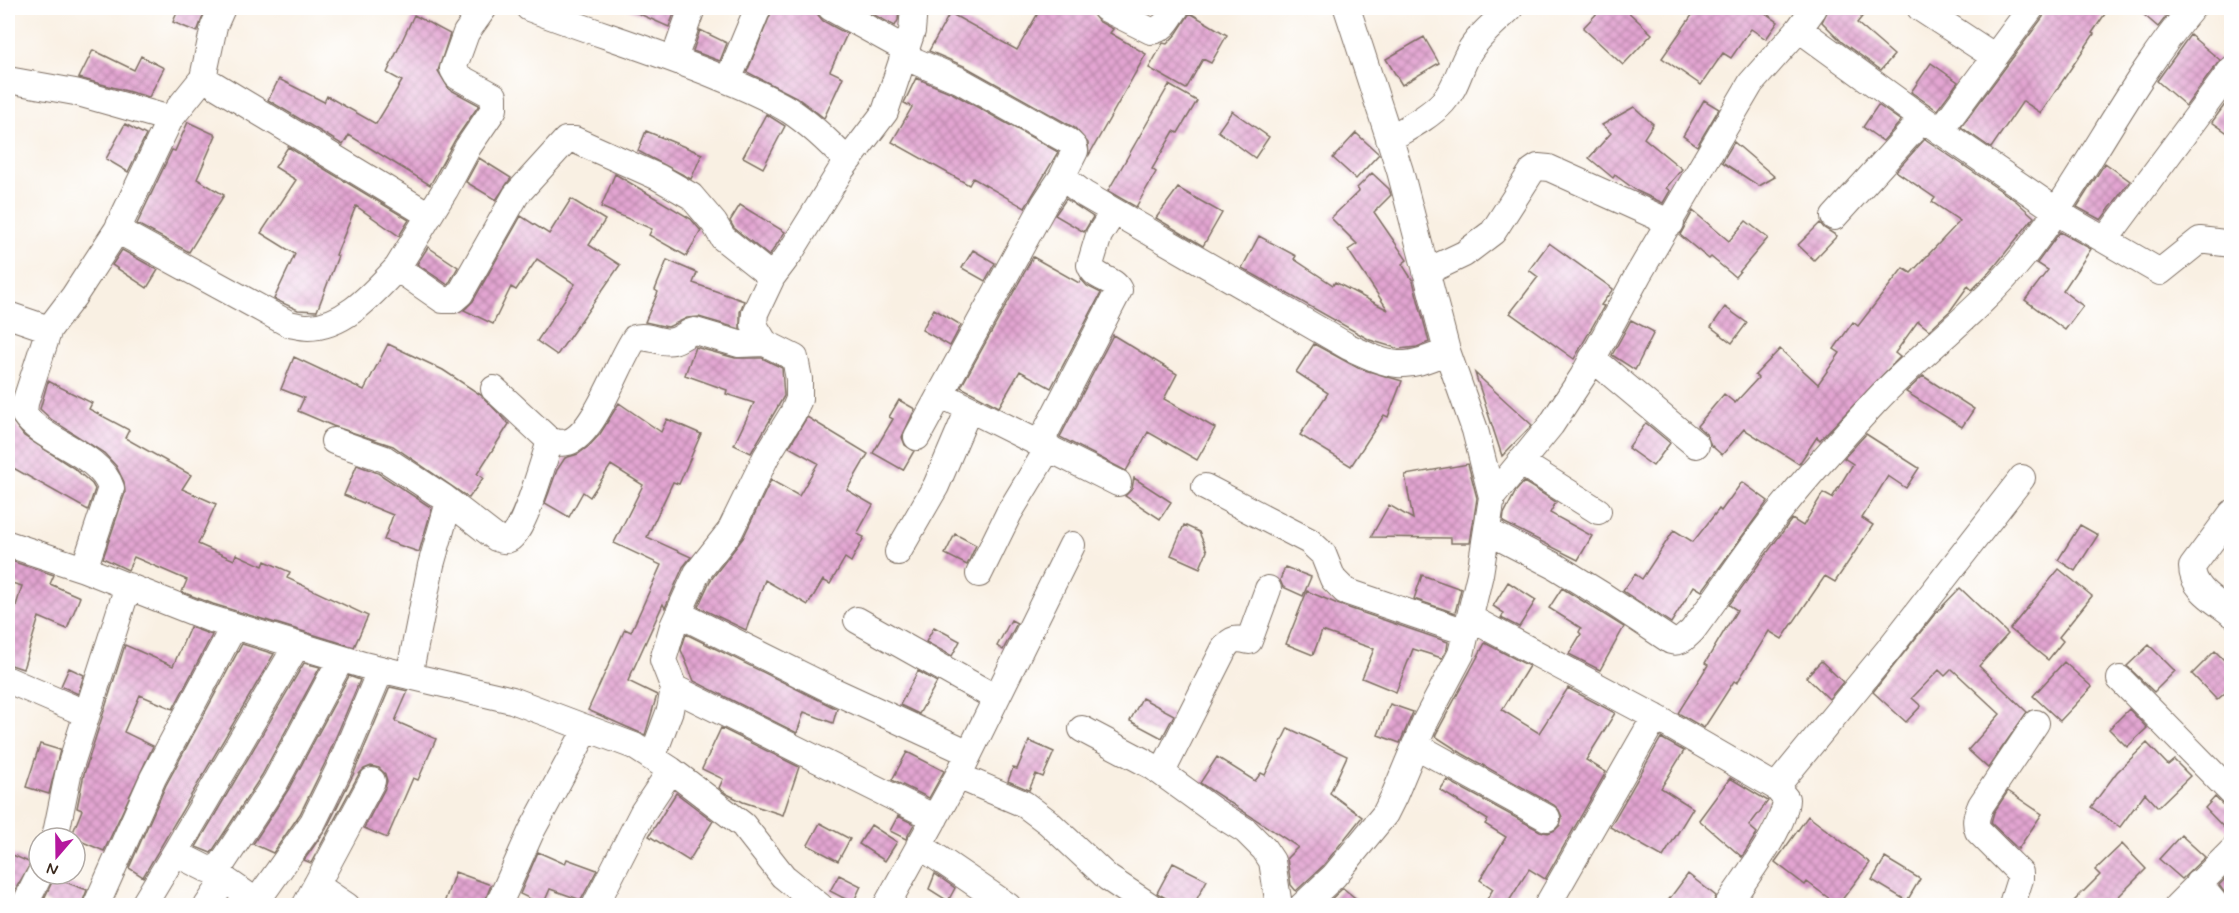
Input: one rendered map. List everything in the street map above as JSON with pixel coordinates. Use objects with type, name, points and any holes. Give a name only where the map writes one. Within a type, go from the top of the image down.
[{"type":"street","points":[[84,569],[111,488],[108,479],[75,451],[34,427],[24,414],[25,403],[49,329],[74,296],[117,230],[170,119],[203,78],[214,26],[222,8]]},
{"type":"street","points":[[117,230],[289,324],[309,327],[334,322],[365,302],[397,268],[468,147],[494,109],[494,96],[457,76],[453,69],[466,33],[484,8]]},
{"type":"street","points":[[530,8],[579,27],[622,39],[728,80],[789,111],[829,142],[848,161]]},
{"type":"street","points":[[674,59],[692,8]]},
{"type":"street","points":[[728,80],[758,8]]},
{"type":"street","points":[[831,8],[904,52],[1068,141],[1075,151],[917,437]]},
{"type":"street","points":[[765,343],[753,325],[755,313],[772,277],[790,254],[848,161],[885,112],[912,31],[914,8]]},
{"type":"street","points":[[1105,8],[1151,31],[1159,30],[1166,24],[1176,8]]},
{"type":"street","points":[[1302,906],[1334,876],[1384,814],[1425,722],[1461,654],[1492,497],[1475,430],[1447,351],[1400,171],[1347,8]]},
{"type":"street","points":[[1389,139],[1430,114],[1444,101],[1456,83],[1473,45],[1510,8]]},
{"type":"street","points":[[1492,497],[1551,425],[1751,83],[1799,29],[1814,8]]},
{"type":"street","points":[[1920,8],[1995,57]]},
{"type":"street","points":[[1834,217],[1932,125],[1995,57],[2031,8]]},
{"type":"street","points":[[1487,531],[1555,566],[1671,641],[1681,640],[1692,631],[1762,535],[1816,468],[1878,400],[1992,293],[2058,212],[2126,99],[2192,8]]},
{"type":"street","points":[[1799,29],[2058,212],[2160,272],[2200,240],[2232,244]]},
{"type":"street","points":[[2105,240],[2232,69]]},
{"type":"street","points":[[203,78],[429,215]]},
{"type":"street","points":[[8,80],[75,92],[170,119]]},
{"type":"street","points":[[397,268],[443,300],[453,300],[460,294],[516,195],[566,140],[575,140],[658,177],[691,196],[714,223],[723,238],[772,277]]},
{"type":"street","points":[[1426,272],[1464,254],[1493,232],[1532,171],[1538,167],[1549,168],[1671,223]]},
{"type":"street","points":[[1062,177],[1113,213],[1152,233],[1293,316],[1376,360],[1399,365],[1422,363],[1447,351]]},
{"type":"street","points":[[979,574],[1119,290],[1117,285],[1095,275],[1090,265],[1099,235],[1113,213]]},
{"type":"street","points":[[8,315],[49,329]]},
{"type":"street","points":[[494,389],[550,441],[560,443],[569,442],[586,427],[635,338],[674,341],[695,331],[739,344],[765,343],[795,358],[800,379],[799,399],[793,413],[766,458],[730,531],[697,573],[679,614],[663,660],[674,688],[661,764],[643,812],[595,906]]},
{"type":"street","points":[[1592,358],[1696,445]]},
{"type":"street","points":[[942,395],[1118,483]]},
{"type":"street","points":[[898,552],[936,486],[969,408]]},
{"type":"street","points":[[334,441],[385,459],[449,502],[496,538],[504,540],[510,539],[525,515],[550,441]]},
{"type":"street","points":[[1520,462],[1598,511]]},
{"type":"street","points":[[1776,787],[1889,649],[2022,478]]},
{"type":"street","points":[[1205,487],[1309,541],[1323,554],[1333,579],[1345,591],[1468,625],[1655,717],[1776,787],[1786,798],[1784,815],[1727,906]]},
{"type":"street","points":[[410,676],[431,565],[449,502]]},
{"type":"street","points":[[2232,513],[2192,567],[2192,575],[2203,591],[2232,614]]},
{"type":"street","points":[[8,544],[84,569],[234,626],[381,669],[512,700],[634,746],[743,825],[783,876],[819,906]]},
{"type":"street","points":[[886,906],[958,776],[1072,545]]},
{"type":"street","points":[[57,826],[69,770],[128,586]]},
{"type":"street","points":[[1162,772],[1229,641],[1237,638],[1249,640],[1268,589]]},
{"type":"street","points":[[679,614],[832,690],[969,753]]},
{"type":"street","points":[[856,620],[996,698]]},
{"type":"street","points":[[96,906],[153,778],[234,626]]},
{"type":"street","points":[[143,906],[297,645]]},
{"type":"street","points":[[207,906],[221,865],[275,783],[341,658]]},
{"type":"street","points":[[175,853],[218,875],[260,903],[314,822],[381,669]]},
{"type":"street","points":[[2120,679],[2232,793]]},
{"type":"street","points":[[8,680],[87,714]]},
{"type":"street","points":[[674,688],[934,818]]},
{"type":"street","points":[[1547,906],[1655,717]]},
{"type":"street","points":[[2015,906],[2013,901],[2020,873],[1978,831],[1975,824],[1981,805],[2036,723]]},
{"type":"street","points":[[498,906],[531,832],[587,729]]},
{"type":"street","points":[[1082,729],[1162,772],[1214,811],[1246,831],[1264,849],[1272,861],[1279,906]]},
{"type":"street","points":[[1416,745],[1547,818]]},
{"type":"street","points":[[958,776],[1024,804],[1048,822],[1108,878],[1150,906]]},
{"type":"street","points":[[347,906],[310,895],[372,781]]},
{"type":"street","points":[[919,845],[1008,906]]},
{"type":"street","points":[[2177,906],[2232,851]]},
{"type":"street","points":[[2198,883],[2217,906]]},
{"type":"street","points":[[24,906],[34,886]]},
{"type":"building","points":[[179,8],[206,8],[197,32],[173,22]]},
{"type":"building","points":[[626,8],[676,8],[669,27]]},
{"type":"building","points":[[773,8],[816,8],[823,21],[847,34],[830,71],[843,77],[824,118],[796,97],[747,72]]},
{"type":"building","points":[[861,8],[899,8],[898,20],[895,26]]},
{"type":"building","points":[[1041,8],[1088,8],[1098,21],[1113,29],[1110,33],[1146,54],[1089,155],[1088,143],[1075,128],[966,67],[929,51],[950,13],[1017,50]]},
{"type":"building","points":[[1602,8],[1624,8],[1652,34],[1623,65],[1583,28]]},
{"type":"building","points":[[1697,8],[1758,8],[1778,22],[1766,39],[1751,29],[1731,58],[1723,53],[1701,85],[1662,58]]},
{"type":"building","points":[[1829,8],[1869,8],[1857,23],[1894,55],[1881,70],[1842,42],[1822,22]]},
{"type":"building","points":[[2046,8],[2109,8],[2041,113],[2023,101],[1991,148],[1961,127],[2043,17]]},
{"type":"building","points":[[2136,8],[2173,8],[2158,27]]},
{"type":"building","points":[[1190,13],[1227,35],[1211,63],[1203,59],[1186,89],[1149,68],[1163,43],[1167,44],[1177,33]]},
{"type":"building","points":[[414,15],[450,34],[438,71],[449,89],[479,105],[455,140],[430,185],[349,135],[343,145],[268,100],[279,79],[324,102],[327,96],[376,124],[402,81],[387,73]]},
{"type":"building","points":[[700,30],[727,43],[720,61],[693,51]]},
{"type":"building","points":[[2190,35],[2220,60],[2186,106],[2157,81]]},
{"type":"building","points":[[1424,37],[1439,63],[1402,85],[1386,59]]},
{"type":"building","points":[[93,50],[134,70],[141,56],[164,68],[149,97],[79,78]]},
{"type":"building","points":[[1931,63],[1958,82],[1937,110],[1911,92]]},
{"type":"building","points":[[916,78],[952,93],[1058,152],[1025,208],[973,178],[969,185],[892,142],[912,107],[904,103]]},
{"type":"building","points":[[1169,85],[1197,101],[1178,133],[1174,131],[1152,169],[1156,172],[1136,207],[1108,191]]},
{"type":"building","points":[[2232,95],[2232,136],[2212,122]]},
{"type":"building","points":[[1704,100],[1719,109],[1697,146],[1683,136]]},
{"type":"building","points":[[1878,105],[1901,121],[1883,141],[1863,127]]},
{"type":"building","points":[[1634,107],[1653,124],[1644,138],[1682,169],[1666,188],[1670,191],[1663,203],[1637,191],[1615,175],[1613,178],[1589,158],[1611,133],[1602,125]]},
{"type":"building","points":[[1232,111],[1269,137],[1255,158],[1218,131]]},
{"type":"building","points":[[766,114],[785,126],[763,168],[743,157]]},
{"type":"building","points":[[188,122],[216,135],[197,179],[224,195],[189,252],[137,224]]},
{"type":"building","points":[[125,124],[146,135],[128,172],[106,159]]},
{"type":"building","points":[[646,131],[702,154],[691,179],[638,151]]},
{"type":"building","points":[[1356,133],[1379,154],[1356,179],[1333,158]]},
{"type":"building","points":[[1925,139],[2016,201],[2034,217],[1994,267],[1972,290],[1968,286],[1950,311],[1929,330],[1918,321],[1895,353],[1900,357],[1820,440],[1817,437],[1799,464],[1744,429],[1722,455],[1711,445],[1706,434],[1697,426],[1724,394],[1735,403],[1758,378],[1755,375],[1780,349],[1818,384],[1840,353],[1834,349],[1853,322],[1858,326],[1903,268],[1911,273],[1960,221],[1932,202],[1935,198],[1896,171]]},
{"type":"building","points":[[1734,142],[1775,177],[1759,186],[1722,162]]},
{"type":"building","points":[[288,147],[409,220],[399,236],[356,206],[317,311],[298,310],[274,299],[295,254],[261,233],[296,180],[275,167]]},
{"type":"building","points":[[479,158],[511,178],[496,200],[466,182]]},
{"type":"building","points":[[2105,163],[2130,181],[2101,220],[2077,207]]},
{"type":"building","points":[[1372,173],[1389,189],[1391,195],[1374,212],[1407,260],[1402,264],[1413,281],[1427,334],[1429,342],[1417,347],[1399,349],[1370,340],[1242,268],[1259,236],[1296,256],[1294,259],[1333,285],[1335,282],[1388,310],[1348,250],[1357,244],[1331,218],[1359,191],[1357,188]]},
{"type":"building","points":[[615,174],[691,219],[701,231],[686,256],[649,235],[652,229],[601,207]]},
{"type":"building","points":[[1178,188],[1222,213],[1203,246],[1156,218]]},
{"type":"building","points":[[571,199],[605,220],[589,245],[620,265],[557,355],[537,341],[575,284],[537,259],[516,290],[511,287],[493,324],[464,310],[473,301],[521,216],[549,234]]},
{"type":"building","points":[[1066,199],[1093,217],[1084,232],[1055,215]]},
{"type":"building","points":[[740,205],[785,232],[769,256],[734,228],[730,221]]},
{"type":"building","points":[[1693,211],[1729,241],[1746,221],[1768,238],[1735,277],[1680,235]]},
{"type":"building","points":[[1820,223],[1837,236],[1814,260],[1798,245]]},
{"type":"building","points":[[2060,232],[2091,249],[2063,291],[2083,306],[2065,330],[2025,300],[2048,270],[2037,263]]},
{"type":"building","points":[[1549,243],[1613,289],[1601,305],[1604,306],[1574,359],[1510,313],[1538,277],[1529,270]]},
{"type":"building","points":[[428,247],[458,267],[448,285],[417,264]]},
{"type":"building","points":[[122,250],[158,270],[147,288],[112,265]]},
{"type":"building","points":[[973,250],[995,263],[985,281],[962,268]]},
{"type":"building","points":[[1033,257],[1079,283],[1081,279],[1087,286],[1101,293],[1051,388],[1020,371],[999,407],[961,387]]},
{"type":"building","points":[[667,260],[697,273],[693,283],[744,301],[740,312],[740,329],[699,317],[687,318],[668,327],[645,322],[658,292],[655,290]]},
{"type":"building","points":[[1725,307],[1747,323],[1732,343],[1711,327]]},
{"type":"building","points":[[934,309],[961,325],[950,346],[922,330]]},
{"type":"building","points":[[1631,320],[1654,332],[1635,370],[1612,355]]},
{"type":"building","points":[[1113,335],[1177,374],[1164,399],[1215,428],[1197,460],[1148,432],[1126,471],[1060,437]]},
{"type":"building","points":[[388,344],[443,370],[481,395],[509,424],[477,474],[483,478],[469,498],[393,446],[333,426],[298,411],[304,398],[281,389],[294,357],[364,390]]},
{"type":"building","points":[[1314,344],[1358,368],[1402,381],[1388,417],[1384,415],[1351,466],[1300,435],[1328,393],[1296,372]]},
{"type":"building","points":[[695,347],[735,358],[762,358],[782,368],[784,396],[751,453],[734,445],[754,403],[726,394],[727,390],[685,375]]},
{"type":"building","points":[[1475,373],[1532,425],[1502,456]]},
{"type":"building","points":[[1923,376],[1974,409],[1962,427],[1906,392]]},
{"type":"building","points":[[48,381],[92,403],[89,409],[129,430],[125,438],[191,475],[182,489],[216,504],[198,544],[234,560],[236,554],[263,566],[265,561],[290,572],[287,578],[368,616],[354,647],[213,604],[182,592],[187,580],[134,557],[128,570],[103,558],[125,493],[124,482],[116,466],[104,453],[52,420],[40,409]]},
{"type":"building","points":[[899,400],[915,409],[902,437],[905,445],[914,451],[903,470],[873,453],[893,419],[889,417]]},
{"type":"building","points":[[619,403],[661,432],[667,419],[701,434],[679,484],[673,482],[647,537],[691,557],[683,567],[665,608],[663,604],[628,681],[657,695],[645,735],[588,710],[625,629],[631,632],[661,565],[614,543],[643,485],[611,465],[590,497],[583,492],[569,517],[545,503],[557,470],[565,458],[578,454],[589,446],[600,434]]},
{"type":"building","points":[[8,415],[24,436],[75,469],[92,484],[95,489],[88,510],[8,465]]},
{"type":"building","points":[[807,417],[868,454],[847,490],[873,505],[857,534],[864,537],[851,562],[845,558],[830,584],[823,580],[808,605],[765,580],[746,630],[698,607],[710,581],[743,538],[771,480],[799,496],[818,463],[789,447]]},
{"type":"building","points":[[1646,423],[1670,443],[1653,466],[1628,448]]},
{"type":"building","points":[[1866,434],[1919,468],[1906,488],[1888,476],[1862,518],[1873,525],[1835,582],[1825,576],[1782,639],[1769,631],[1737,683],[1734,681],[1704,728],[1678,713],[1708,665],[1705,663],[1737,610],[1729,605],[1792,519],[1803,526],[1823,493],[1832,498],[1853,464],[1844,458]]},
{"type":"building","points":[[1468,464],[1477,498],[1470,543],[1451,543],[1451,538],[1371,537],[1389,505],[1413,519],[1405,475]]},
{"type":"building","points":[[357,465],[378,473],[432,508],[419,552],[384,540],[393,515],[344,495]]},
{"type":"building","points":[[1134,478],[1171,502],[1160,519],[1125,496],[1132,489]]},
{"type":"building","points":[[1524,482],[1556,502],[1550,513],[1592,536],[1578,560],[1503,522],[1504,514],[1516,491]]},
{"type":"building","points":[[1742,482],[1768,501],[1702,591],[1694,586],[1671,623],[1623,591],[1635,574],[1642,579],[1674,530],[1693,542],[1719,509],[1721,511]]},
{"type":"building","points":[[1184,525],[1199,532],[1207,551],[1200,568],[1171,555]]},
{"type":"building","points":[[2080,525],[2098,535],[2075,571],[2058,560]]},
{"type":"building","points":[[955,534],[976,545],[967,565],[945,554]]},
{"type":"building","points":[[8,560],[54,575],[50,584],[80,597],[67,629],[39,617],[23,669],[8,664],[8,632],[22,586],[8,582]]},
{"type":"building","points":[[1285,567],[1311,577],[1303,596],[1283,587],[1280,580]]},
{"type":"building","points":[[2059,569],[2092,596],[2059,637],[2063,641],[2048,660],[2010,629]]},
{"type":"building","points":[[1422,575],[1461,589],[1455,613],[1414,599]]},
{"type":"building","points":[[1508,582],[1536,600],[1519,627],[1501,618],[1504,613],[1493,606]]},
{"type":"building","points":[[1562,588],[1624,627],[1600,670],[1569,654],[1581,634],[1579,632],[1581,628],[1549,608]]},
{"type":"building","points":[[1960,588],[2008,634],[1979,666],[2027,712],[1988,768],[1968,750],[2000,714],[1952,669],[1945,676],[1939,670],[1912,698],[1921,706],[1906,722],[1873,692],[1934,615]]},
{"type":"building","points":[[1307,591],[1340,605],[1448,642],[1447,649],[1442,658],[1413,649],[1396,692],[1362,678],[1374,649],[1322,631],[1313,655],[1286,644]]},
{"type":"building","points":[[1011,620],[1017,623],[1003,650],[997,646]]},
{"type":"building","points":[[190,627],[212,635],[173,709],[140,695],[124,732],[153,746],[104,851],[87,844],[87,826],[75,826],[82,810],[77,808],[84,774],[125,645],[173,666]]},
{"type":"building","points":[[934,627],[960,641],[952,656],[926,642]]},
{"type":"building","points":[[686,634],[837,709],[833,723],[804,712],[797,733],[694,681],[681,650]]},
{"type":"building","points":[[1485,643],[1529,666],[1502,710],[1539,733],[1568,688],[1615,713],[1586,760],[1606,772],[1545,879],[1529,869],[1506,906],[1483,906],[1493,889],[1480,880],[1506,837],[1485,824],[1488,820],[1440,790],[1447,780],[1540,831],[1548,833],[1560,825],[1562,817],[1554,805],[1435,736]]},
{"type":"building","points":[[242,644],[274,654],[143,877],[129,868],[166,785]]},
{"type":"building","points":[[2149,645],[2175,671],[2154,692],[2127,666]]},
{"type":"building","points":[[2215,651],[2232,668],[2232,687],[2217,700],[2192,674]]},
{"type":"building","points":[[1821,661],[1843,682],[1829,699],[1806,677]]},
{"type":"building","points":[[2064,662],[2092,687],[2060,721],[2033,696]]},
{"type":"building","points":[[304,663],[320,667],[262,775],[211,853],[196,847]]},
{"type":"building","points":[[69,668],[84,675],[78,694],[61,686]]},
{"type":"building","points":[[918,671],[937,682],[919,714],[900,705]]},
{"type":"building","points":[[349,676],[360,680],[325,763],[300,814],[273,853],[253,844],[288,790]]},
{"type":"building","points":[[390,687],[408,691],[395,721],[436,739],[418,780],[413,778],[387,838],[364,828],[387,781],[385,774],[379,768],[371,766],[364,769],[359,774],[311,863],[304,860],[326,829],[353,775]]},
{"type":"building","points":[[1142,698],[1174,715],[1162,738],[1130,721]]},
{"type":"building","points":[[1390,704],[1413,712],[1400,743],[1378,735]]},
{"type":"building","points":[[2129,709],[2147,728],[2127,747],[2109,729]]},
{"type":"building","points":[[721,728],[799,767],[783,815],[743,802],[727,794],[719,788],[723,779],[702,769]]},
{"type":"building","points":[[1288,728],[1347,756],[1330,793],[1362,817],[1323,866],[1296,891],[1291,885],[1287,858],[1298,847],[1200,783],[1217,757],[1255,781],[1261,773],[1265,775]]},
{"type":"building","points":[[1661,738],[1684,751],[1661,788],[1693,808],[1663,857],[1610,827]]},
{"type":"building","points":[[1029,741],[1054,752],[1043,777],[1036,774],[1029,790],[1008,781],[1013,768],[1017,769]]},
{"type":"building","points":[[2147,743],[2168,765],[2174,760],[2190,776],[2158,807],[2145,793],[2120,827],[2091,807],[2117,772]]},
{"type":"building","points":[[40,744],[60,750],[49,794],[26,787]]},
{"type":"building","points":[[907,752],[944,771],[929,798],[892,780]]},
{"type":"building","points":[[1730,778],[1768,801],[1749,826],[1757,833],[1742,857],[1699,820]]},
{"type":"building","points":[[2008,791],[2042,814],[2018,849],[1991,823],[1994,812]]},
{"type":"building","points":[[676,793],[713,821],[689,861],[649,836]]},
{"type":"building","points":[[2215,797],[2222,804],[2232,808],[2232,836],[2205,808]]},
{"type":"building","points":[[898,816],[914,824],[906,839],[890,831]]},
{"type":"building","points":[[1808,816],[1870,863],[1838,905],[1807,882],[1805,885],[1775,862]]},
{"type":"building","points":[[820,823],[850,839],[838,861],[808,845]]},
{"type":"building","points":[[871,825],[897,842],[885,861],[859,844]]},
{"type":"building","points":[[2181,835],[2205,857],[2182,879],[2159,859]]},
{"type":"building","points":[[2122,844],[2146,869],[2109,906],[2069,906],[2100,875],[2095,870]]},
{"type":"building","points":[[538,852],[565,864],[567,859],[597,870],[581,900],[550,889],[543,905],[520,894]]},
{"type":"building","points":[[8,853],[27,861],[27,870],[15,890],[8,887]]},
{"type":"building","points":[[1885,858],[1920,879],[1907,901],[1872,880]]},
{"type":"building","points":[[1173,863],[1207,880],[1193,906],[1179,906],[1157,893]]},
{"type":"building","points":[[455,872],[491,885],[483,906],[443,906]]},
{"type":"building","points":[[935,874],[955,888],[948,901],[929,889]]},
{"type":"building","points":[[1688,874],[1716,896],[1712,906],[1664,906]]},
{"type":"building","points":[[839,875],[861,886],[853,903],[830,891]]},
{"type":"building","points":[[2227,877],[2232,881],[2232,903],[2219,885]]},
{"type":"building","points":[[50,886],[76,886],[87,890],[81,906],[56,906],[43,901]]},
{"type":"building","points":[[1343,888],[1365,906],[1324,906]]}]
